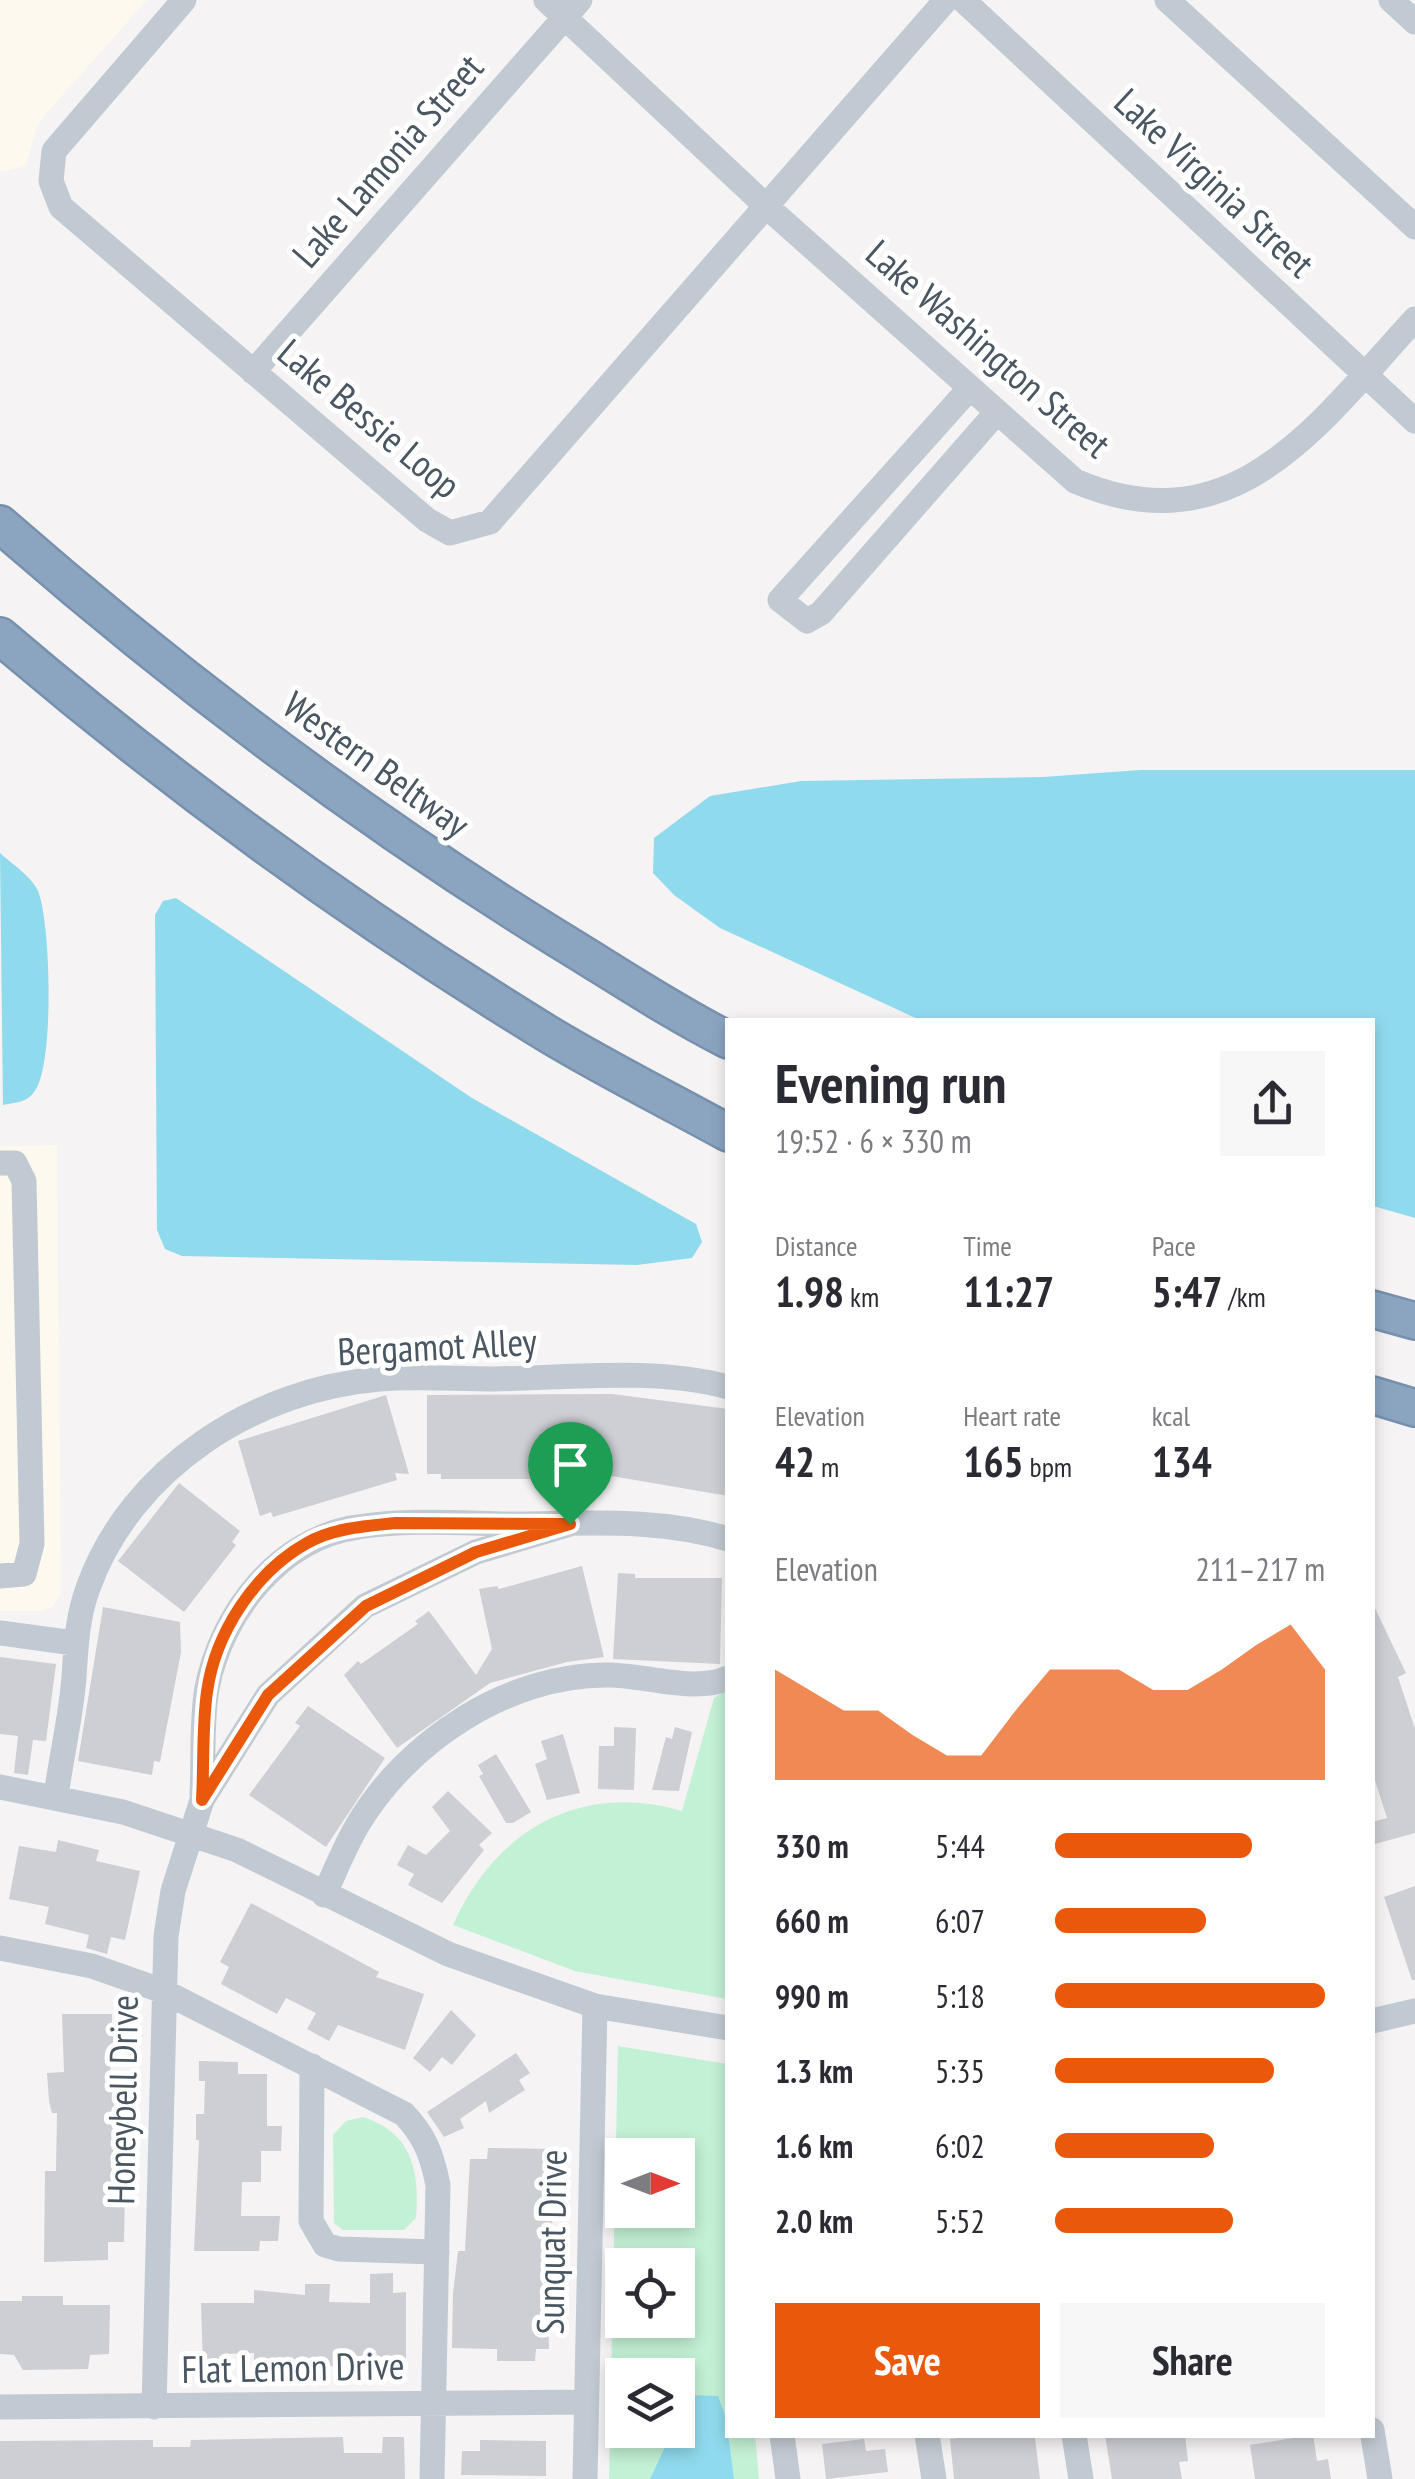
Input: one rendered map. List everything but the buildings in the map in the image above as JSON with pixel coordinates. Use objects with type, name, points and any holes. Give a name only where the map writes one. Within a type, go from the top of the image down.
[{"type":"highway","name":"Western Beltway","points":[[0,524],[80,593],[298,766],[471,885],[725,1038]]},
{"type":"highway","points":[[0,636],[199,796],[348,905],[549,1034],[725,1131]]},
{"type":"highway","points":[[1375,1310],[1415,1322]]},
{"type":"highway","points":[[1375,1396],[1415,1408]]},
{"type":"street","name":"Lake Bessie Loop","points":[[184,0],[54,151],[51,181],[61,207],[427,520],[450,533],[469,531],[490,522],[946,0]]},
{"type":"street","name":"Lake Virginia Street","points":[[962,0],[1415,421]]},
{"type":"street","points":[[1167,0],[1415,227]]},
{"type":"street","points":[[1392,0],[1415,22]]},
{"type":"street","name":"Lake Lamonia Street","points":[[253,372],[563,6]]},
{"type":"street","name":"Lake Washington Street","points":[[563,6],[766,206],[1075,481],[1105,494],[1167,499],[1210,494],[1272,466],[1299,446],[1415,318]]},
{"type":"street","points":[[970,388],[780,600],[807,621],[821,614],[997,412]]},
{"type":"street","points":[[0,1163],[15,1163],[24,1181],[32,1544],[24,1574],[0,1576]]},
{"type":"street","name":"Bergamot Alley","points":[[56,1797],[74,1678],[74,1643],[87,1588],[112,1534],[143,1493],[211,1434],[294,1395],[378,1380],[654,1378],[725,1388]]},
{"type":"street","name":"Honeybell Drive","points":[[202,1800],[207,1690],[219,1643],[270,1570],[308,1542],[354,1527],[643,1523],[725,1538]]},
{"type":"street","name":"Honeybell Drive","points":[[154,2407],[163,1991],[173,1891],[202,1800],[268,1695],[366,1606],[476,1552],[570,1524]]},
{"type":"street","points":[[0,1634],[74,1643]]},
{"type":"street","points":[[324,1895],[358,1825],[400,1770],[456,1722],[504,1698],[552,1682],[602,1674],[710,1685],[725,1679]]},
{"type":"street","points":[[0,1787],[56,1797],[190,1833],[237,1850],[448,1954],[594,2006],[725,2028]]},
{"type":"street","points":[[0,1948],[92,1966],[163,1991],[404,2114],[422,2133],[431,2152],[438,2185],[432,2479]]},
{"type":"street","name":"Sunquat Drive","points":[[585,2479],[594,2006]]},
{"type":"street","points":[[1375,2020],[1415,2011]]},
{"type":"street","points":[[312,2066],[310,2221],[318,2237],[338,2249],[437,2252]]},
{"type":"street","name":"Flat Lemon Drive","points":[[0,2406],[586,2402]]},
{"type":"street","points":[[782,2438],[788,2479]]},
{"type":"street","points":[[928,2438],[934,2479]]},
{"type":"street","points":[[1074,2438],[1080,2479]]},
{"type":"street","points":[[1373,2438],[1380,2479]]},
{"type":"shaded area","points":[[0,0],[147,0],[46,114],[36,129],[26,166],[0,172]]},
{"type":"shaded area","points":[[57,1145],[61,1593],[52,1607],[43,1611],[0,1611],[0,1146]]},
{"type":"green space","points":[[725,1691],[725,1999],[575,1971],[453,1925],[492,1863],[545,1821],[575,1809],[609,1803],[644,1803],[682,1811],[714,1698]]},
{"type":"green space","points":[[618,2046],[725,2064],[725,2438],[755,2438],[759,2479],[609,2479],[610,2448],[695,2448],[695,2358],[612,2358],[612,2338],[695,2338],[695,2248],[614,2248],[614,2228],[695,2228],[695,2138],[616,2138]]},
{"type":"green space","points":[[363,2117],[393,2133],[409,2156],[416,2185],[416,2218],[404,2230],[343,2230],[334,2223],[333,2135],[346,2121]]},
{"type":"water","points":[[1140,770],[1415,770],[1415,1218],[1375,1207],[1375,1018],[916,1018],[720,928],[674,895],[653,873],[654,838],[710,796],[801,781],[1043,777]]},
{"type":"water","points":[[0,853],[38,891],[46,931],[49,991],[46,1051],[36,1089],[26,1099],[3,1105]]},
{"type":"water","points":[[176,898],[472,1098],[696,1224],[702,1242],[692,1258],[637,1265],[182,1256],[165,1249],[157,1230],[155,915],[163,901]]},
{"type":"water","points":[[695,2395],[718,2396],[725,2415],[725,2438],[729,2438],[734,2479],[650,2479],[665,2448],[695,2448]]},
{"type":"route","points":[[396,1523],[570,1524],[476,1552],[366,1606],[268,1695],[202,1800],[207,1690],[219,1643],[239,1609],[270,1570],[308,1542],[354,1527],[396,1523]]}]
